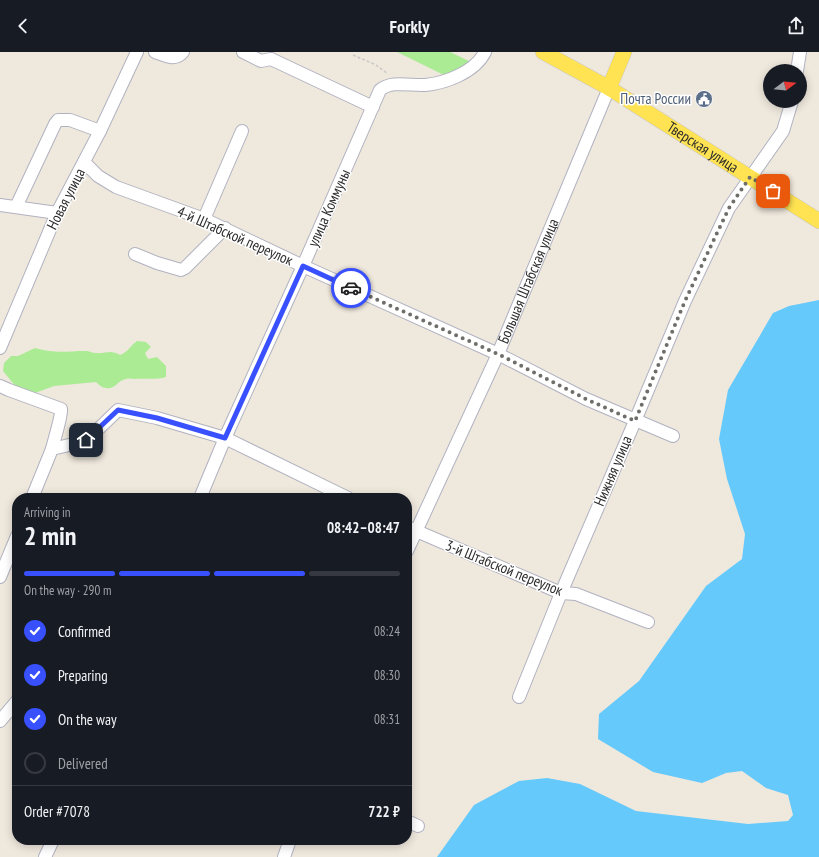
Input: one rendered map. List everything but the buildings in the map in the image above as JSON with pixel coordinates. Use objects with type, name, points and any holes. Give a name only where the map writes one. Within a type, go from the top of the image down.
[{"type":"main road","name":"Тверская улица","points":[[543,52],[609,88],[819,221]]},
{"type":"main road","name":"Большая Штабская улица","points":[[609,88],[624,52]]},
{"type":"street","name":"Новая улица","points":[[0,348],[57,213],[100,132],[137,52]]},
{"type":"street","points":[[155,52],[168,57],[174,57],[179,56],[183,52]]},
{"type":"street","points":[[243,52],[261,61],[272,55],[373,107]]},
{"type":"street","name":"улица Коммуны","points":[[202,493],[225,438],[303,266],[380,90],[384,86],[396,84],[426,85],[462,74],[474,67],[485,52]]},
{"type":"street","points":[[798,64],[800,52]]},
{"type":"street","name":"Большая Штабская улица","points":[[412,529],[498,354],[609,88]]},
{"type":"street","name":"Нижняя улица","points":[[519,697],[685,301],[729,208],[783,131],[790,108]]},
{"type":"street","points":[[16,208],[58,120],[70,120],[100,132]]},
{"type":"street","points":[[204,219],[242,131]]},
{"type":"street","name":"4-й Штабской переулок","points":[[84,162],[98,176],[116,187],[225,228],[303,266],[498,354],[586,399],[673,436]]},
{"type":"street","points":[[0,205],[57,213]]},
{"type":"street","points":[[135,254],[157,263],[181,270],[185,268],[225,228]]},
{"type":"street","points":[[0,386],[61,409],[62,414],[52,449],[34,493]]},
{"type":"street","points":[[52,449],[86,440],[118,410],[157,418],[225,438],[338,493]]},
{"type":"street","name":"3-й Штабской переулок","points":[[412,529],[561,594],[576,594],[648,622]]},
{"type":"street","points":[[0,577],[12,548]]},
{"type":"street","points":[[0,719],[12,706]]},
{"type":"street","points":[[45,857],[51,845]]},
{"type":"street","points":[[284,857],[288,845]]},
{"type":"path","points":[[353,55],[376,65],[389,74],[396,84]]},
{"type":"green space","points":[[397,52],[450,52],[471,62],[448,77]]},
{"type":"green space","points":[[137,341],[146,342],[151,347],[145,353],[148,359],[157,357],[166,366],[166,377],[154,379],[127,379],[108,388],[102,387],[96,382],[54,386],[35,393],[16,387],[3,371],[4,363],[11,356],[18,356],[35,348],[55,352],[111,352],[120,355],[125,353]]},
{"type":"water","points":[[819,300],[819,857],[437,857],[474,805],[519,781],[547,778],[580,784],[636,811],[748,824],[788,821],[793,815],[788,795],[766,788],[742,771],[726,773],[702,783],[653,772],[598,739],[599,714],[639,681],[706,586],[742,559],[745,534],[727,479],[719,439],[728,390],[773,313],[789,306]]},
{"type":"way so far","points":[[351,288],[498,354],[586,399],[635,421],[685,301],[729,208],[750,177],[773,191]]},
{"type":"place","name":"Почта России","points":[[704,99]]},
{"type":"route","points":[[86,440],[118,410],[157,418],[225,438],[303,266],[351,288]]}]
